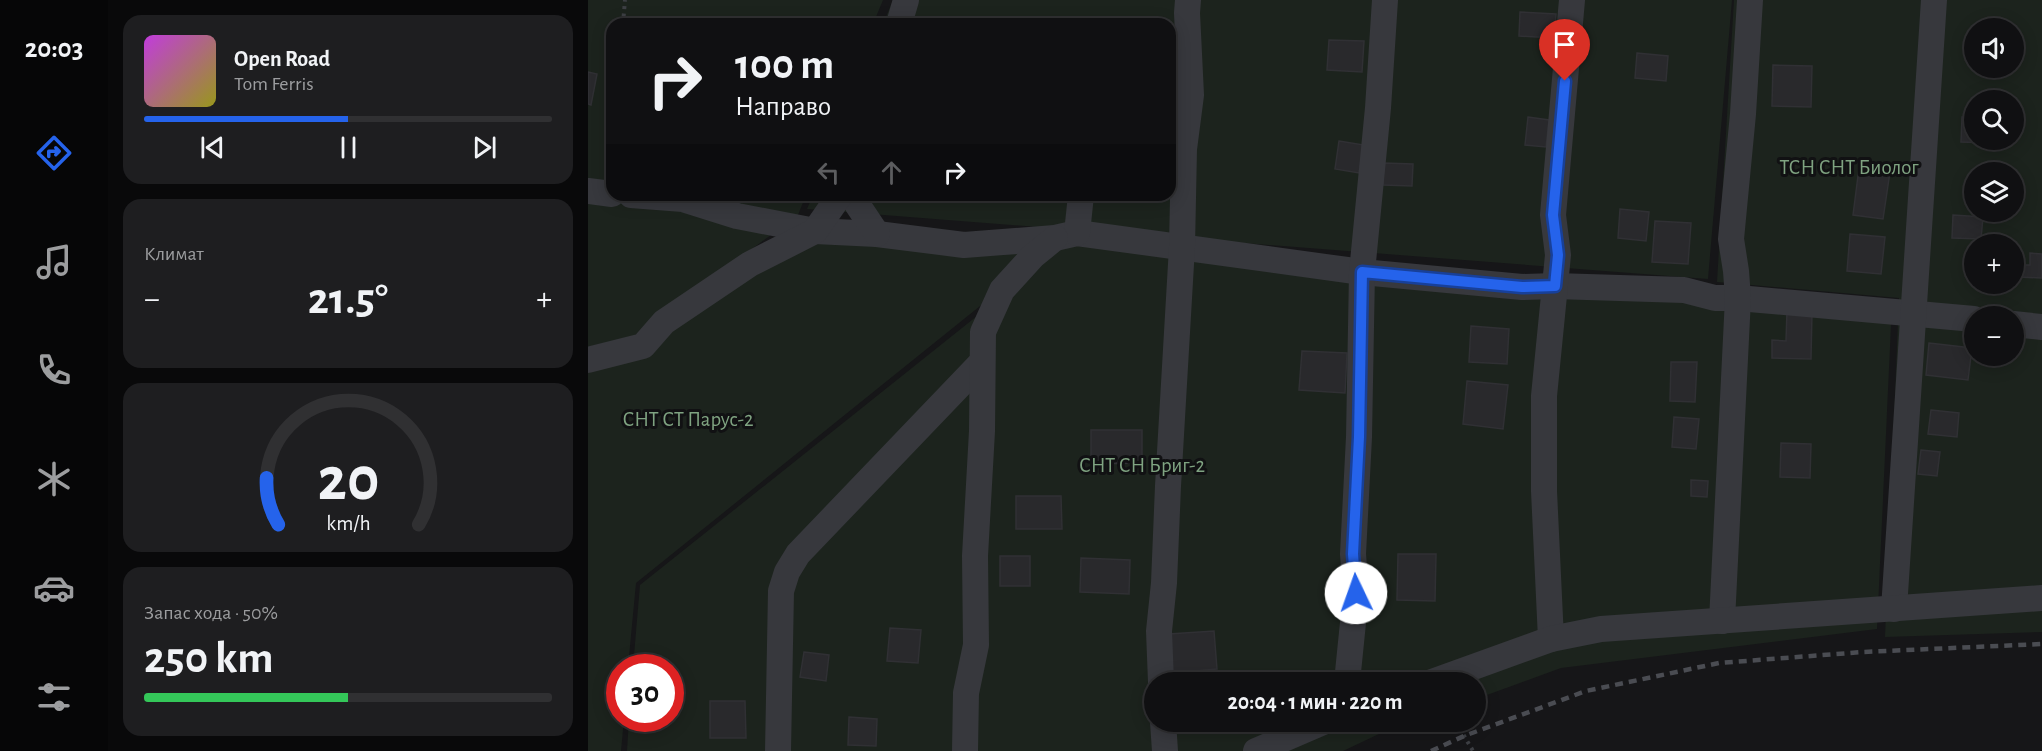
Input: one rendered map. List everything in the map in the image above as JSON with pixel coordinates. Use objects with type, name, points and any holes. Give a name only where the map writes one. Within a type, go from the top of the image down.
[{"type":"street","points":[[901,18],[906,0]]},
{"type":"street","points":[[1161,672],[1159,631],[1164,583],[1182,247],[1184,149],[1191,95],[1188,0]]},
{"type":"street","points":[[1348,672],[1356,593],[1353,554],[1359,437],[1362,272],[1378,108],[1385,0]]},
{"type":"street","points":[[1551,639],[1544,491],[1544,408],[1558,255],[1553,215],[1572,0]]},
{"type":"street","points":[[1722,621],[1738,298],[1731,239],[1743,114],[1750,0]]},
{"type":"street","points":[[1894,609],[1934,0]]},
{"type":"street","points":[[588,191],[606,193]]},
{"type":"street","points":[[689,201],[737,216],[815,231],[877,234],[964,244],[1066,236],[1182,247],[1362,272],[1522,287],[1684,290],[1715,298],[1738,298],[1964,318]]},
{"type":"street","points":[[588,360],[643,346],[664,322],[750,264],[815,231],[836,201]]},
{"type":"street","points":[[855,201],[877,234]]},
{"type":"street","points":[[964,751],[966,693],[976,645],[975,556],[982,431],[983,332],[1002,290],[1033,256],[1066,236],[1079,201]]},
{"type":"street","points":[[2024,325],[2042,327]]},
{"type":"street","points":[[778,751],[781,591],[787,572],[798,554],[981,363]]},
{"type":"street","points":[[1460,672],[1551,639],[1601,628],[2042,598]]},
{"type":"street","points":[[1164,732],[1165,751]]},
{"type":"street","points":[[1256,751],[1300,732]]},
{"type":"path","points":[[624,18],[625,0]]},
{"type":"path","points":[[1461,732],[1473,751]]},
{"type":"green space","points":[[588,0],[883,0],[876,18],[606,18],[606,201],[804,201],[798,215],[634,336],[588,347]]},
{"type":"green space","points":[[893,0],[1732,0],[1708,279],[807,209],[810,201],[1176,201],[1176,18],[886,18]]},
{"type":"green space","name":"ТСН СНТ Биолог","points":[[1734,0],[2042,0],[2042,632],[1885,637],[1899,298],[1717,282]]},
{"type":"green space","name":"СНТ СТ Парус-2","points":[[805,219],[1056,245],[636,583],[629,654],[606,654],[606,732],[623,732],[621,751],[588,751],[588,351],[638,339]]},
{"type":"green space","name":"СНТ СН Бриг-2","points":[[1071,241],[1892,303],[1877,629],[1561,668],[1486,695],[1486,672],[1144,672],[1144,732],[1384,732],[1343,751],[627,751],[628,732],[684,732],[684,654],[634,654],[640,585]]},
{"type":"building","points":[[1520,12],[1556,14],[1554,38],[1519,36]]},
{"type":"building","points":[[1329,40],[1364,41],[1362,72],[1327,70]]},
{"type":"building","points":[[1637,53],[1668,56],[1666,81],[1635,78]]},
{"type":"building","points":[[1773,65],[1812,66],[1811,107],[1772,106]]},
{"type":"building","points":[[588,72],[597,74],[591,105],[588,104]]},
{"type":"building","points":[[1528,117],[1549,120],[1546,147],[1525,145]]},
{"type":"building","points":[[1962,117],[1964,117],[1964,142],[1961,142]]},
{"type":"building","points":[[1339,141],[1364,145],[1359,173],[1335,169]]},
{"type":"building","points":[[1384,163],[1413,164],[1412,186],[1383,185]]},
{"type":"building","points":[[1859,168],[1890,172],[1883,219],[1853,215]]},
{"type":"building","points":[[1620,209],[1649,212],[1646,241],[1618,238]]},
{"type":"building","points":[[1953,215],[1964,216],[1964,222],[1983,222],[1981,234],[1964,234],[1964,238],[1952,238]]},
{"type":"building","points":[[1655,221],[1691,223],[1688,264],[1652,262]]},
{"type":"building","points":[[1850,234],[1885,237],[1881,274],[1847,271]]},
{"type":"building","points":[[2030,253],[2042,254],[2042,278],[2024,277],[2024,265],[2030,265]]},
{"type":"building","points":[[1787,311],[1812,312],[1811,359],[1772,358],[1772,340],[1786,341]]},
{"type":"building","points":[[1471,326],[1509,329],[1507,364],[1469,362]]},
{"type":"building","points":[[1929,343],[1964,347],[1964,366],[1970,366],[1968,380],[1926,375]]},
{"type":"building","points":[[1302,351],[1347,353],[1345,393],[1299,390]]},
{"type":"building","points":[[1671,362],[1697,362],[1695,402],[1670,401]]},
{"type":"building","points":[[1467,381],[1508,385],[1503,429],[1463,424]]},
{"type":"building","points":[[1931,410],[1959,413],[1957,437],[1928,434]]},
{"type":"building","points":[[1674,417],[1699,419],[1696,449],[1672,447]]},
{"type":"building","points":[[1091,430],[1142,430],[1142,463],[1091,464]]},
{"type":"building","points":[[1781,443],[1811,444],[1810,478],[1780,477]]},
{"type":"building","points":[[1921,450],[1940,452],[1937,476],[1918,474]]},
{"type":"building","points":[[1691,480],[1708,481],[1707,497],[1691,496]]},
{"type":"building","points":[[1016,496],[1061,496],[1062,529],[1016,529]]},
{"type":"building","points":[[1398,554],[1436,554],[1435,601],[1397,600]]},
{"type":"building","points":[[1000,556],[1030,556],[1030,586],[1000,586]]},
{"type":"building","points":[[1081,558],[1130,560],[1129,594],[1080,592]]},
{"type":"building","points":[[890,628],[921,630],[918,663],[887,661]]},
{"type":"building","points":[[1214,631],[1217,669],[1172,672],[1169,634]]},
{"type":"building","points":[[804,652],[829,655],[826,681],[800,677]]},
{"type":"building","points":[[710,701],[745,701],[746,738],[710,738]]},
{"type":"building","points":[[849,717],[877,719],[876,746],[848,745]]},
{"type":"railway","points":[[1431,751],[1464,736],[1586,691],[1719,663],[1863,652],[2042,644]]},
{"type":"route","points":[[1356,593],[1353,554],[1359,437],[1362,272],[1522,287],[1555,286],[1558,255],[1553,215],[1565,81]]}]
